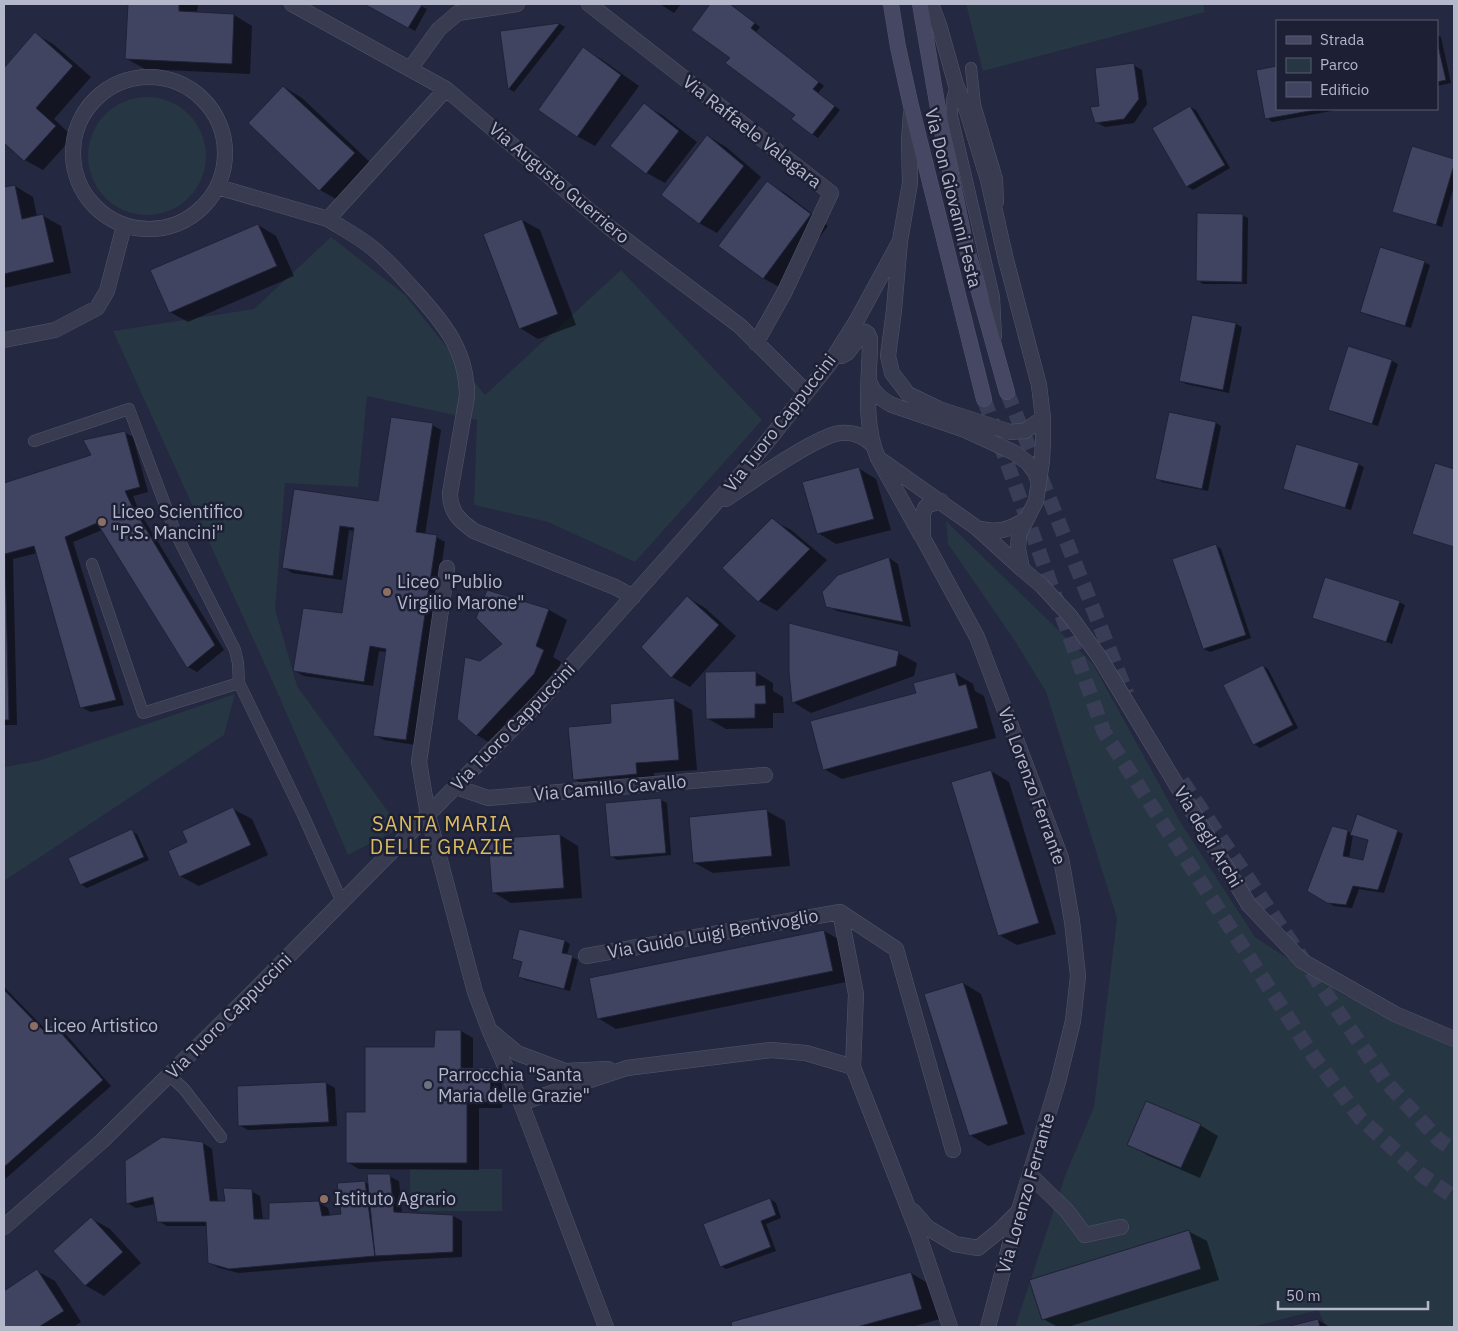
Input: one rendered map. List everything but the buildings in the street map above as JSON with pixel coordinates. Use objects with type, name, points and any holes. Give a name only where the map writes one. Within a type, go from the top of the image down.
[{"type":"main road","name":"Via Don Giovanni Festa","points":[[892,4],[898,47],[911,106],[984,399]]},
{"type":"main road","name":"Via Don Giovanni Festa","points":[[920,4],[965,242],[1007,392]]},
{"type":"street","name":"Via Augusto Guerriero","points":[[292,4],[446,89],[610,228],[740,326],[806,392]]},
{"type":"street","points":[[410,69],[439,29],[458,13],[517,4]]},
{"type":"street","name":"Via Raffaele Valagara","points":[[589,4],[831,193],[784,293],[756,343]]},
{"type":"street","points":[[931,4],[988,180],[1038,385],[1043,418],[1043,440],[1036,501],[1019,534],[1018,549],[1022,569]]},
{"type":"street","points":[[144,77],[171,80],[194,92],[213,110],[223,135],[225,161],[218,187],[206,205],[188,219],[168,228],[146,230],[124,226],[101,214],[83,194],[73,169],[72,143],[80,118],[96,97],[118,82],[144,77]]},
{"type":"street","points":[[328,219],[446,89]]},
{"type":"street","points":[[911,106],[909,140],[910,183],[900,241],[888,356],[892,373],[908,394],[940,409],[1010,432],[1025,431],[1043,418]]},
{"type":"street","points":[[218,187],[328,219],[371,247],[404,279],[442,322],[451,335],[462,358],[467,380],[467,396],[450,492],[453,512],[460,521],[474,531],[615,587],[633,596]]},
{"type":"street","points":[[4,340],[55,330],[97,308],[107,291],[124,226]]},
{"type":"street","name":"Via Tuoro Cappuccini","points":[[4,1227],[102,1141],[539,702],[743,472],[830,362],[857,320],[900,241]]},
{"type":"street","points":[[830,362],[847,353],[862,334],[865,332],[868,334],[870,339],[869,417],[875,452],[923,538]]},
{"type":"street","points":[[869,381],[875,393],[882,400],[892,405],[965,430],[1015,453],[1028,463],[1039,485]]},
{"type":"street","name":"Via degli Archi","points":[[711,508],[790,457],[832,434],[857,434],[866,438],[875,452],[977,528],[1042,586],[1070,616],[1100,658],[1249,905],[1302,961],[1395,1014],[1454,1039]]},
{"type":"street","name":"Via Lorenzo Ferrante","points":[[941,502],[928,505],[925,508],[922,514],[923,538],[977,637],[1061,858],[1072,921],[1078,976],[1073,1021],[1058,1082],[1019,1210],[988,1327]]},
{"type":"street","points":[[977,528],[991,531],[1006,530],[1025,520]]},
{"type":"street","points":[[447,568],[419,762],[428,815],[475,992],[521,1102],[606,1327]]},
{"type":"street","name":"Via Camillo Cavallo","points":[[456,787],[488,798],[766,775]]},
{"type":"street","name":"Via Guido Luigi Bentivoglio","points":[[840,912],[856,994],[853,1067]]},
{"type":"street","name":"Via Guido Luigi Bentivoglio","points":[[586,956],[840,912],[896,949],[953,1150]]},
{"type":"street","points":[[489,1029],[517,1053],[565,1071],[627,1068],[771,1050],[806,1053],[853,1067],[906,1202],[950,1327]]},
{"type":"street","points":[[521,1102],[627,1068]]},
{"type":"street","points":[[1030,1175],[1066,1210],[1086,1235],[1121,1227]]},
{"type":"street","points":[[906,1202],[928,1228],[955,1244],[978,1248],[999,1231],[1019,1210]]},
{"type":"lane","points":[[971,68],[975,105],[997,179],[1000,233]]},
{"type":"lane","points":[[956,85],[952,100],[952,116],[994,297],[996,354]]},
{"type":"lane","points":[[34,441],[129,409],[176,534],[235,650],[240,683],[342,902]]},
{"type":"lane","points":[[92,564],[143,713],[240,683]]},
{"type":"lane","points":[[169,1075],[184,1088],[221,1137]]},
{"type":"green space","points":[[966,4],[1203,4],[1205,12],[983,71]]},
{"type":"green space","points":[[147,97],[170,102],[189,114],[201,133],[206,156],[201,179],[189,198],[170,210],[147,215],[124,210],[105,198],[93,179],[88,156],[93,133],[105,114],[124,102]]},
{"type":"green space","points":[[331,237],[405,295],[485,395],[621,270],[762,420],[635,562],[548,522],[474,505],[477,420],[367,396],[358,487],[285,483],[275,609],[297,686],[400,828],[348,855],[275,687],[113,331],[254,309]]},
{"type":"green space","points":[[946,521],[1093,664],[1179,820],[1255,937],[1342,994],[1454,1048],[1454,1327],[1326,1327],[1318,1310],[1252,1327],[1015,1327],[1065,1176],[1094,1107],[1117,918],[1046,692],[1015,641],[948,544]]},
{"type":"green space","points":[[235,694],[224,735],[4,881],[4,767],[38,761]]},
{"type":"green space","points":[[410,1169],[502,1169],[502,1211],[410,1211]]},
{"type":"tunnel","points":[[1007,392],[1127,694]]},
{"type":"tunnel","points":[[984,399],[1104,732],[1313,1056],[1360,1118],[1423,1176],[1454,1197]]},
{"type":"tunnel","points":[[1182,781],[1386,1082],[1439,1140],[1454,1150]]},
{"type":"place","name":"Liceo Scientifico \"P.S. Mancini\"","points":[[102,522]]},
{"type":"place","name":"Liceo \"Publio Virgilio Marone\"","points":[[387,592]]},
{"type":"place","name":"Liceo Artistico","points":[[34,1026]]},
{"type":"place","name":"Parrocchia \"Santa Maria delle Grazie\"","points":[[428,1085]]},
{"type":"place","name":"Istituto Agrario","points":[[324,1199]]},
{"type":"district","name":"SANTA MARIA DELLE GRAZIE","points":[[442,836]]}]
